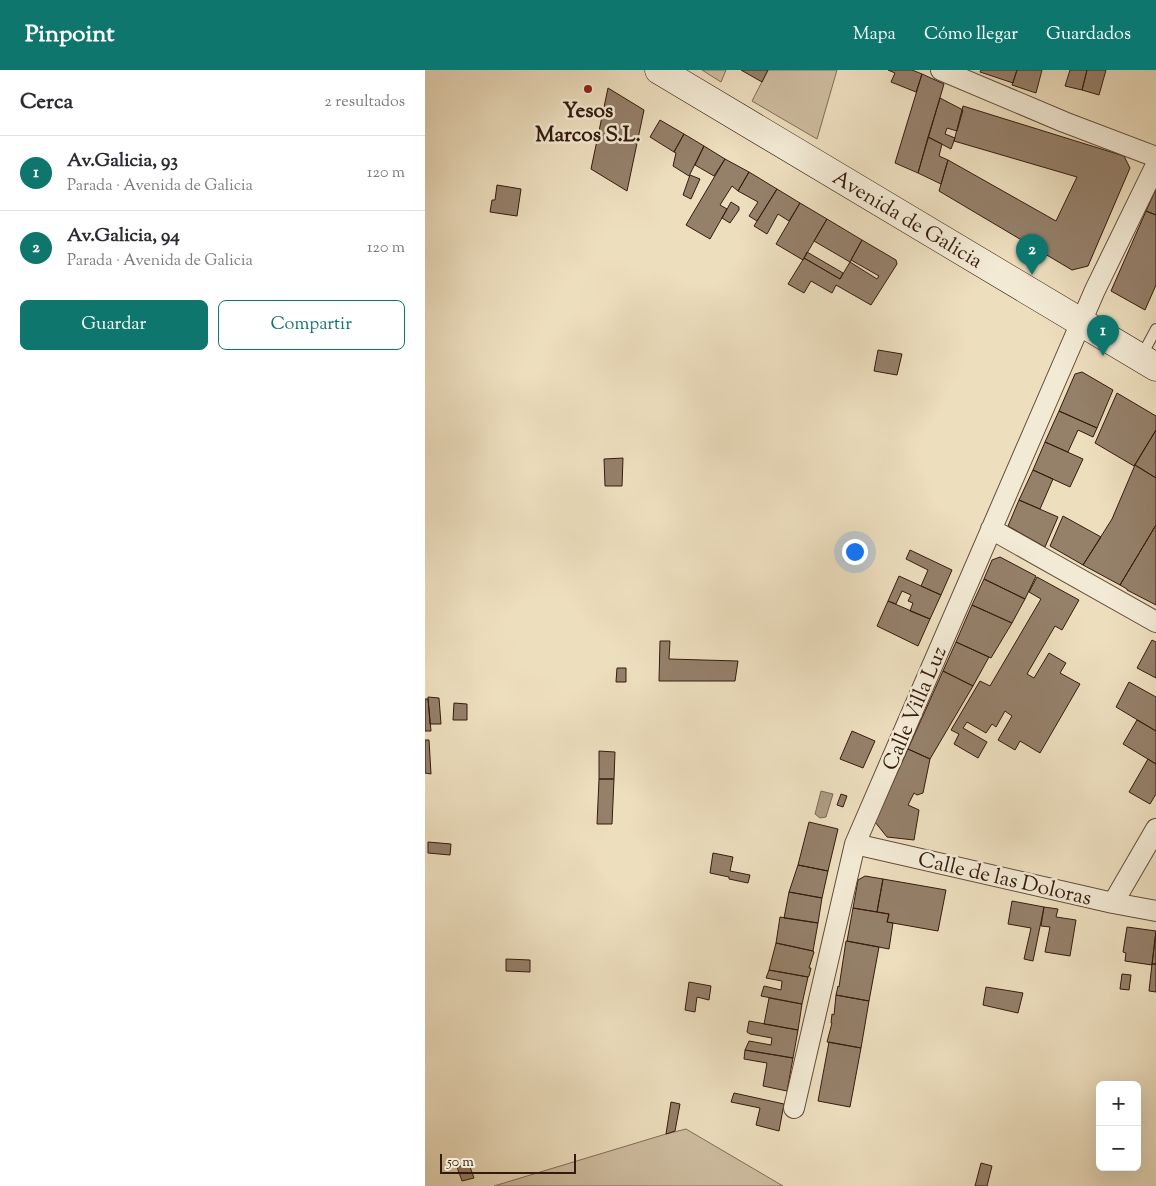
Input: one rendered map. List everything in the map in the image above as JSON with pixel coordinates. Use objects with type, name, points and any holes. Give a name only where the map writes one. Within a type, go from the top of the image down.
[{"type":"main road","name":"Avenida de Galicia","points":[[659,70],[1148,363]]},
{"type":"street","points":[[941,70],[1064,122],[1156,157]]},
{"type":"street","name":"Calle Villa Luz","points":[[794,1108],[855,844],[1095,290],[1156,164]]},
{"type":"street","points":[[991,529],[1156,622]]},
{"type":"street","points":[[1113,903],[1156,829]]},
{"type":"street","name":"Calle de las Doloras","points":[[855,844],[1113,903],[1156,911]]},
{"type":"lane","points":[[1148,363],[1156,329]]},
{"type":"shaded area","points":[[702,70],[726,70],[721,82]]},
{"type":"shaded area","points":[[768,70],[837,70],[817,139],[752,101]]},
{"type":"shaded area","points":[[821,791],[833,794],[826,817],[820,818],[815,814]]},
{"type":"shaded area","points":[[686,1129],[783,1186],[494,1186],[666,1134]]},
{"type":"building","points":[[741,70],[768,70],[762,82]]},
{"type":"building","points":[[888,70],[912,70],[922,74],[916,92],[891,82],[895,73]]},
{"type":"building","points":[[981,70],[1017,70],[1013,83],[980,72]]},
{"type":"building","points":[[1017,70],[1042,70],[1036,93],[1012,85]]},
{"type":"building","points":[[1070,70],[1087,70],[1082,90],[1065,86]]},
{"type":"building","points":[[1087,70],[1106,70],[1099,95],[1082,90]]},
{"type":"building","points":[[922,74],[944,84],[918,173],[895,163]]},
{"type":"building","points":[[608,88],[644,110],[627,191],[591,169]]},
{"type":"building","points":[[940,98],[963,110],[957,131],[947,128],[945,134],[955,138],[951,149],[928,137]]},
{"type":"building","points":[[963,106],[1124,156],[1130,168],[1088,266],[1072,270],[939,191],[948,160],[1056,221],[1077,177],[954,141]]},
{"type":"building","points":[[660,120],[684,134],[674,152],[650,137]]},
{"type":"building","points":[[684,134],[704,146],[689,176],[673,166],[676,153],[674,152]]},
{"type":"building","points":[[928,137],[942,144],[939,156],[948,160],[941,184],[918,173]]},
{"type":"building","points":[[704,146],[725,159],[714,176],[695,165]]},
{"type":"building","points":[[725,159],[749,172],[738,191],[732,186],[720,205],[727,209],[710,239],[686,225]]},
{"type":"building","points":[[749,172],[777,189],[757,221],[749,216],[758,202],[738,191]]},
{"type":"building","points":[[690,175],[700,179],[691,199],[683,195]]},
{"type":"building","points":[[497,185],[521,189],[517,216],[490,212],[492,200],[495,200]]},
{"type":"building","points":[[777,189],[800,203],[789,221],[778,214],[767,234],[754,226]]},
{"type":"building","points":[[1156,189],[1156,215],[1146,211]]},
{"type":"building","points":[[731,202],[739,207],[739,210],[730,223],[722,218]]},
{"type":"building","points":[[800,203],[827,219],[803,260],[776,244]]},
{"type":"building","points":[[1146,211],[1156,215],[1156,285],[1145,310],[1111,291]]},
{"type":"building","points":[[827,219],[862,240],[850,262],[814,241]]},
{"type":"building","points":[[862,240],[896,260],[897,264],[871,305],[836,285],[832,293],[811,281],[804,293],[788,284],[804,258],[840,279],[850,262],[877,279],[879,276],[851,260]]},
{"type":"building","points":[[807,252],[843,273],[840,279],[804,258]]},
{"type":"building","points":[[878,350],[902,354],[897,375],[874,371]]},
{"type":"building","points":[[1082,372],[1113,390],[1097,428],[1059,411],[1075,374]]},
{"type":"building","points":[[1117,393],[1156,416],[1156,430],[1134,466],[1095,443]]},
{"type":"building","points":[[1059,411],[1097,428],[1093,437],[1078,430],[1068,452],[1045,442]]},
{"type":"building","points":[[1156,430],[1156,478],[1135,465]]},
{"type":"building","points":[[1045,442],[1083,459],[1070,487],[1033,470]]},
{"type":"building","points":[[623,458],[622,486],[605,486],[604,459]]},
{"type":"building","points":[[1135,465],[1156,478],[1156,525],[1120,585],[1083,565],[1112,519]]},
{"type":"building","points":[[1033,470],[1053,479],[1040,509],[1019,500]]},
{"type":"building","points":[[1019,500],[1058,517],[1045,547],[1008,526]]},
{"type":"building","points":[[1063,516],[1101,537],[1083,565],[1050,546]]},
{"type":"building","points":[[1156,525],[1156,605],[1120,585]]},
{"type":"building","points":[[910,550],[952,570],[941,595],[921,586],[928,570],[906,559]]},
{"type":"building","points":[[1000,557],[1036,576],[1025,599],[984,579],[992,560]]},
{"type":"building","points":[[899,576],[941,595],[930,619],[910,611],[913,603],[908,601],[911,595],[902,591],[896,604],[888,601]]},
{"type":"building","points":[[1037,577],[1079,600],[1062,630],[1055,626],[1027,674],[1034,678],[1049,653],[1066,663],[1060,673],[1080,684],[1040,753],[1020,741],[1015,750],[998,740],[1012,716],[1005,711],[996,727],[992,724],[986,733],[967,722],[963,728],[987,742],[978,758],[954,744],[959,734],[951,730],[980,681],[990,686],[1041,599],[1029,592]]},
{"type":"building","points":[[984,579],[1025,599],[1012,623],[972,605]]},
{"type":"building","points":[[888,601],[930,619],[918,646],[877,626]]},
{"type":"building","points":[[972,605],[1012,623],[991,658],[956,642]]},
{"type":"building","points":[[1152,640],[1156,642],[1156,678],[1137,668]]},
{"type":"building","points":[[660,641],[670,641],[669,659],[738,661],[735,681],[659,681]]},
{"type":"building","points":[[956,642],[989,657],[973,686],[943,671]]},
{"type":"building","points":[[617,668],[626,668],[626,682],[616,682]]},
{"type":"building","points":[[943,671],[973,686],[930,759],[908,749]]},
{"type":"building","points":[[1129,682],[1156,697],[1156,731],[1116,707]]},
{"type":"building","points":[[428,697],[439,698],[441,724],[430,724]]},
{"type":"building","points":[[425,699],[428,699],[431,731],[425,731]]},
{"type":"building","points":[[454,703],[467,704],[467,720],[453,720]]},
{"type":"building","points":[[1137,720],[1156,731],[1156,764],[1123,744]]},
{"type":"building","points":[[852,731],[875,741],[863,768],[840,759]]},
{"type":"building","points":[[425,740],[429,740],[431,774],[425,773]]},
{"type":"building","points":[[908,749],[930,759],[923,793],[917,795],[914,793],[908,805],[919,810],[914,840],[887,837],[875,822]]},
{"type":"building","points":[[599,751],[615,752],[614,779],[599,779]]},
{"type":"building","points":[[1148,759],[1156,764],[1156,794],[1150,804],[1129,792]]},
{"type":"building","points":[[599,779],[614,779],[612,824],[597,824]]},
{"type":"building","points":[[841,794],[847,796],[843,807],[837,805]]},
{"type":"building","points":[[809,822],[838,829],[828,871],[798,865]]},
{"type":"building","points":[[428,842],[451,844],[450,855],[428,853]]},
{"type":"building","points":[[713,853],[733,857],[730,871],[750,875],[748,883],[710,873]]},
{"type":"building","points":[[798,865],[828,871],[822,898],[789,892]]},
{"type":"building","points":[[865,876],[883,879],[877,912],[853,908],[858,880]]},
{"type":"building","points":[[883,879],[946,890],[938,931],[887,922],[889,914],[877,912]]},
{"type":"building","points":[[789,892],[822,898],[818,923],[784,918]]},
{"type":"building","points":[[1012,901],[1044,907],[1033,961],[1024,959],[1031,928],[1008,924]]},
{"type":"building","points":[[1044,907],[1058,909],[1056,917],[1076,920],[1070,956],[1045,952],[1050,927],[1041,926]]},
{"type":"building","points":[[853,908],[889,914],[887,922],[893,923],[889,949],[847,941]]},
{"type":"building","points":[[780,917],[818,923],[813,951],[776,943]]},
{"type":"building","points":[[1127,927],[1156,931],[1152,965],[1125,961],[1126,953],[1123,952]]},
{"type":"building","points":[[1156,931],[1156,964],[1152,964]]},
{"type":"building","points":[[846,941],[879,947],[869,1001],[836,995]]},
{"type":"building","points":[[776,943],[814,952],[808,977],[769,970]]},
{"type":"building","points":[[506,959],[530,960],[530,972],[506,971]]},
{"type":"building","points":[[1152,964],[1156,964],[1156,992],[1149,991]]},
{"type":"building","points":[[769,970],[808,977],[802,1004],[761,996],[764,986],[781,990],[782,981],[766,978]]},
{"type":"building","points":[[1122,974],[1131,975],[1129,990],[1120,989]]},
{"type":"building","points":[[689,982],[711,986],[709,1000],[697,997],[695,1012],[685,1010]]},
{"type":"building","points":[[986,987],[1023,993],[1018,1013],[983,1005]]},
{"type":"building","points":[[836,995],[869,1001],[861,1048],[827,1042],[832,1023],[832,1014],[834,1015]]},
{"type":"building","points":[[769,998],[802,1004],[798,1030],[764,1024]]},
{"type":"building","points":[[749,1021],[798,1030],[793,1058],[745,1050],[749,1041],[771,1045],[772,1038],[747,1032]]},
{"type":"building","points":[[829,1042],[861,1048],[850,1107],[818,1101]]},
{"type":"building","points":[[745,1050],[793,1058],[787,1091],[763,1086],[767,1063],[744,1059]]},
{"type":"building","points":[[734,1093],[784,1104],[779,1131],[756,1125],[760,1108],[731,1102]]},
{"type":"building","points":[[671,1102],[680,1104],[675,1131],[666,1134]]},
{"type":"building","points":[[981,1163],[992,1166],[987,1186],[975,1186]]},
{"type":"building","points":[[469,1164],[474,1178],[462,1181],[457,1167]]},
{"type":"place","name":"Yesos Marcos S.L.","points":[[588,89]]},
{"type":"place","name":"Av.Galicia, 94","points":[[1032,275]]},
{"type":"place","name":"Av.Galicia, 93","points":[[1103,356]]}]
